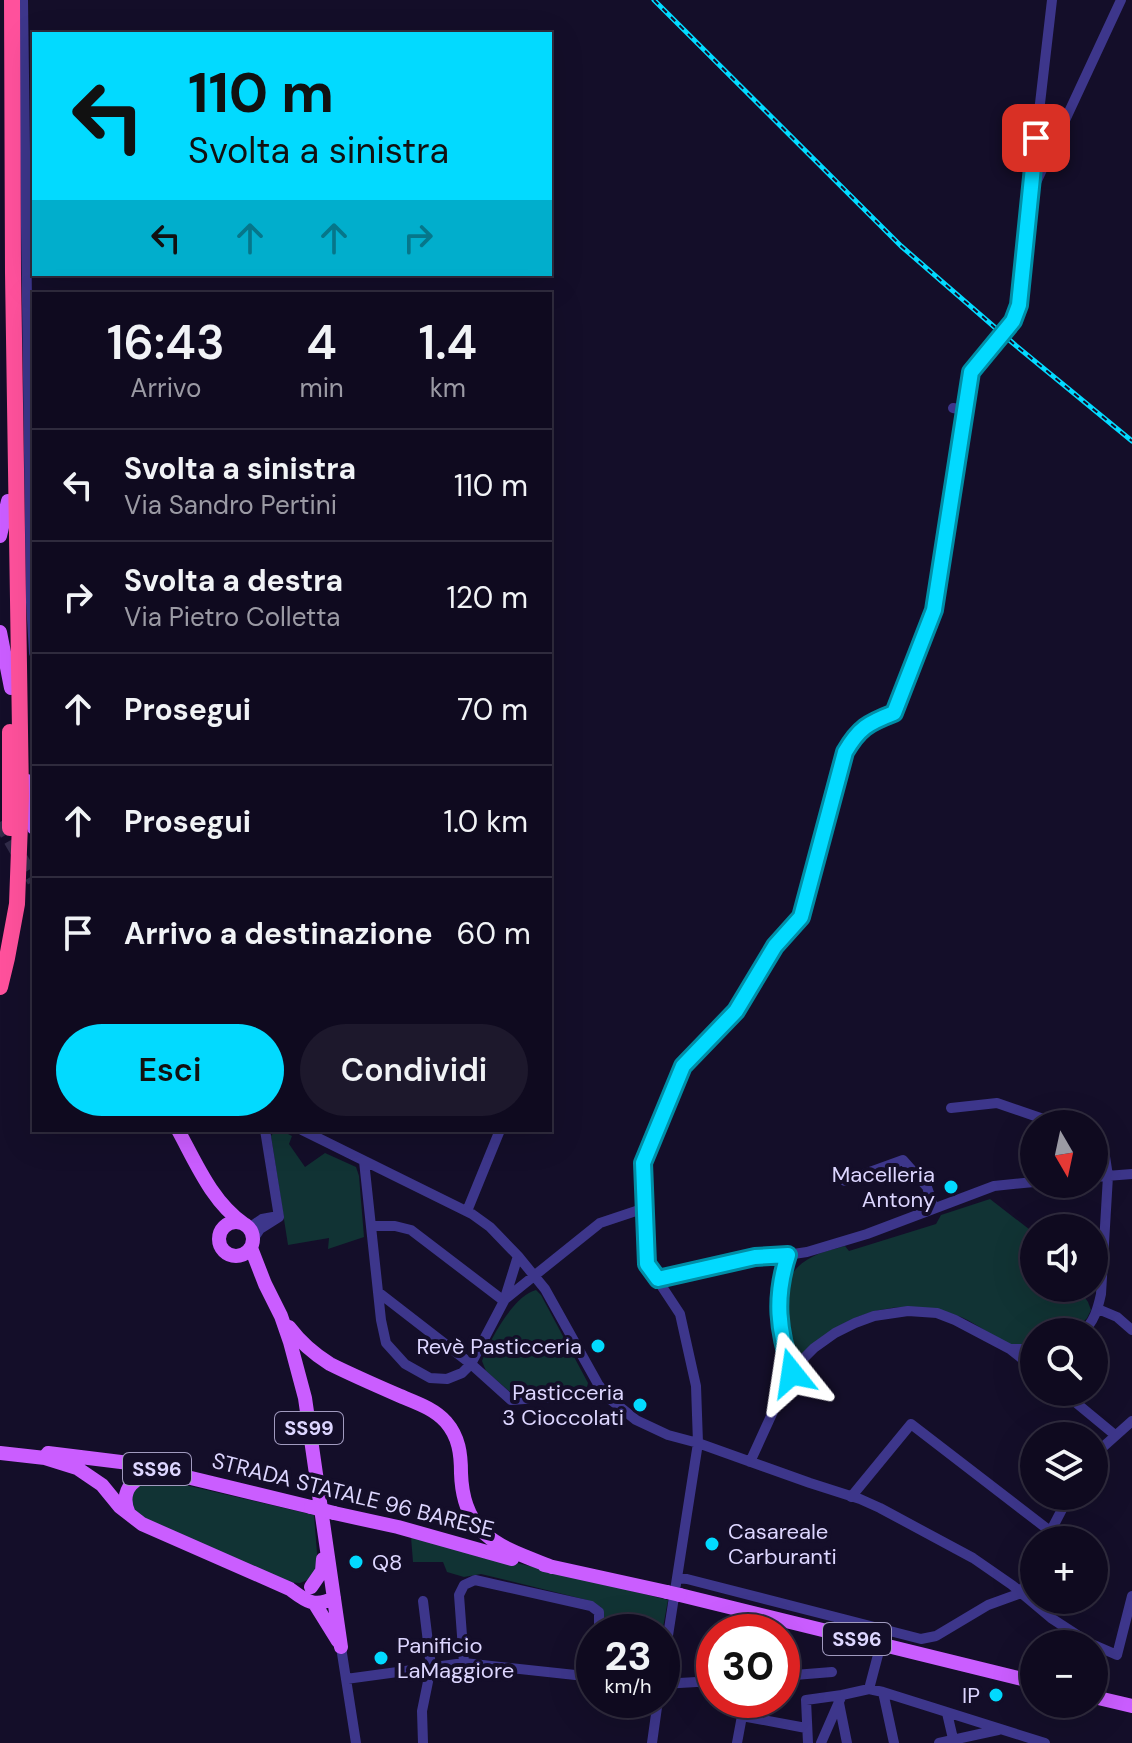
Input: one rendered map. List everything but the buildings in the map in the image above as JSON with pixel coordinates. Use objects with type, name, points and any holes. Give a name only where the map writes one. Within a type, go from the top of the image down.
[{"type":"highway","points":[[0,949],[10,862],[11,688],[3,0]]},
{"type":"highway","points":[[0,987],[17,904],[21,796],[12,0]]},
{"type":"main road","points":[[0,536],[8,501]]},
{"type":"main road","points":[[0,632],[11,688]]},
{"type":"main road","points":[[20,671],[32,816]]},
{"type":"main road","name":"SS99","points":[[179,1132],[211,1189],[226,1225]]},
{"type":"main road","name":"SS99","points":[[211,1189],[248,1239],[294,1353],[305,1398],[341,1647]]},
{"type":"main road","points":[[235,1222],[248,1239],[233,1256],[223,1251],[219,1240],[226,1225],[235,1222]]},
{"type":"main road","points":[[281,1316],[298,1340],[315,1355],[429,1408],[444,1419],[456,1436],[465,1504],[475,1523],[499,1545],[552,1567]]},
{"type":"main road","points":[[0,1452],[45,1458],[77,1468],[102,1485],[131,1518],[142,1524],[290,1589],[315,1604],[333,1596],[322,1588],[290,1589]]},
{"type":"main road","name":"STRADA STATALE 96 BARESE","points":[[0,1452],[80,1456],[129,1463],[552,1567]]},
{"type":"main road","points":[[131,1518],[125,1494],[139,1477],[151,1474],[229,1486]]},
{"type":"main road","points":[[311,1587],[322,1571],[325,1543]]},
{"type":"main road","name":"SS96","points":[[552,1567],[1020,1679]]},
{"type":"main road","points":[[315,1604],[341,1647]]},
{"type":"main road","points":[[1108,1700],[1132,1706]]},
{"type":"street","points":[[23,0],[32,619]]},
{"type":"street","points":[[674,1614],[682,1578],[698,1443],[696,1386],[680,1314],[647,1264],[643,1163],[683,1066],[736,1011],[775,946],[801,917],[845,752],[855,734],[872,721],[894,713],[934,610],[971,372],[1013,321],[1019,305],[1052,0]]},
{"type":"street","points":[[1029,201],[1121,0]]},
{"type":"street","points":[[953,408],[965,410]]},
{"type":"street","points":[[951,1108],[997,1103],[1020,1111]]},
{"type":"street","points":[[248,1239],[279,1217],[265,1132]]},
{"type":"street","points":[[306,1132],[467,1211],[490,1227],[545,1289],[598,1384],[636,1420],[668,1435],[880,1508],[973,1558],[1020,1592]]},
{"type":"street","points":[[467,1211],[499,1132]]},
{"type":"street","points":[[845,1181],[903,1160],[927,1187],[934,1208]]},
{"type":"street","points":[[364,1161],[381,1320],[386,1343],[405,1364],[430,1378],[447,1379],[462,1373],[471,1364],[504,1301],[518,1256]]},
{"type":"street","points":[[1108,1176],[1132,1174]]},
{"type":"street","points":[[658,1279],[755,1257],[807,1252],[867,1234],[994,1186],[1020,1183]]},
{"type":"street","points":[[1093,1318],[1101,1294],[1107,1198]]},
{"type":"street","points":[[504,1301],[600,1223],[645,1208]]},
{"type":"street","points":[[371,1226],[411,1230],[504,1301]]},
{"type":"street","points":[[788,1255],[781,1275],[778,1309],[792,1373]]},
{"type":"street","points":[[378,1292],[471,1364],[511,1400],[605,1393]]},
{"type":"street","points":[[1098,1309],[1117,1317],[1132,1330]]},
{"type":"street","points":[[750,1462],[792,1373],[814,1348],[855,1323],[874,1316],[908,1311],[937,1313],[1020,1357]]},
{"type":"street","points":[[1010,1349],[1020,1349]]},
{"type":"street","points":[[1080,1406],[1115,1435]]},
{"type":"street","points":[[1108,1442],[1132,1421]]},
{"type":"street","points":[[851,1497],[911,1424],[1037,1526]]},
{"type":"street","points":[[682,1578],[885,1635],[914,1638],[936,1636],[988,1605],[1020,1593]]},
{"type":"street","points":[[464,1663],[459,1595],[464,1585],[475,1580],[591,1606],[599,1614]]},
{"type":"street","points":[[1108,1651],[1117,1655],[1130,1617],[1132,1596]]},
{"type":"street","points":[[423,1601],[431,1667],[422,1711],[423,1743]]},
{"type":"street","points":[[1046,1614],[1069,1630]]},
{"type":"street","points":[[341,1647],[356,1743]]},
{"type":"street","points":[[869,1689],[879,1651]]},
{"type":"street","points":[[346,1679],[464,1663],[576,1675]]},
{"type":"street","points":[[800,1675],[832,1672]]},
{"type":"street","points":[[808,1743],[806,1700],[840,1699],[869,1689],[1045,1743]]},
{"type":"street","points":[[883,1692],[894,1743]]},
{"type":"street","points":[[821,1743],[840,1699]]},
{"type":"street","points":[[840,1699],[847,1743]]},
{"type":"street","points":[[947,1713],[954,1741]]},
{"type":"street","points":[[737,1743],[742,1716],[806,1728]]},
{"type":"street","points":[[652,1743],[655,1718]]},
{"type":"street","points":[[939,1743],[1000,1730]]},
{"type":"green space","points":[[274,1132],[284,1132],[292,1136],[289,1144],[305,1167],[325,1153],[356,1167],[364,1237],[328,1249],[329,1238],[288,1245],[271,1136]]},
{"type":"green space","points":[[990,1199],[1020,1222],[1020,1302],[1088,1302],[1091,1310],[1087,1318],[1020,1318],[1020,1346],[1009,1344],[961,1317],[916,1307],[895,1308],[854,1319],[816,1341],[798,1357],[792,1353],[785,1298],[792,1274],[801,1264],[830,1250],[845,1246],[849,1251],[936,1224],[941,1215]]},
{"type":"green space","points":[[536,1290],[588,1383],[587,1387],[509,1391],[486,1371],[482,1361],[496,1331],[519,1300]]},
{"type":"green space","points":[[155,1478],[314,1515],[318,1566],[310,1579],[300,1583],[287,1582],[131,1512],[131,1494],[141,1481]]},
{"type":"green space","points":[[411,1537],[668,1600],[665,1614],[604,1614],[601,1607],[587,1600],[481,1574],[464,1577],[447,1572],[443,1562],[413,1562]]},
{"type":"tunnel","points":[[0,822],[32,878]]},
{"type":"railway","points":[[654,0],[901,246],[1132,441]]},
{"type":"place","name":"Macelleria Antony","points":[[951,1187]]},
{"type":"place","name":"Revè Pasticceria","points":[[598,1346]]},
{"type":"place","name":"Pasticceria 3 Cioccolati","points":[[640,1405]]},
{"type":"place","name":"Casareale Carburanti","points":[[712,1544]]},
{"type":"place","name":"Q8","points":[[356,1562]]},
{"type":"place","name":"Panificio LaMaggiore","points":[[381,1658]]},
{"type":"place","name":"IP","points":[[996,1695]]},
{"type":"route","points":[[792,1373],[778,1309],[781,1275],[788,1255],[755,1257],[658,1279],[647,1264],[643,1163],[683,1066],[736,1011],[775,946],[801,917],[845,752],[855,734],[872,721],[894,713],[934,610],[971,372],[1013,321],[1019,305],[1036,138]]}]
